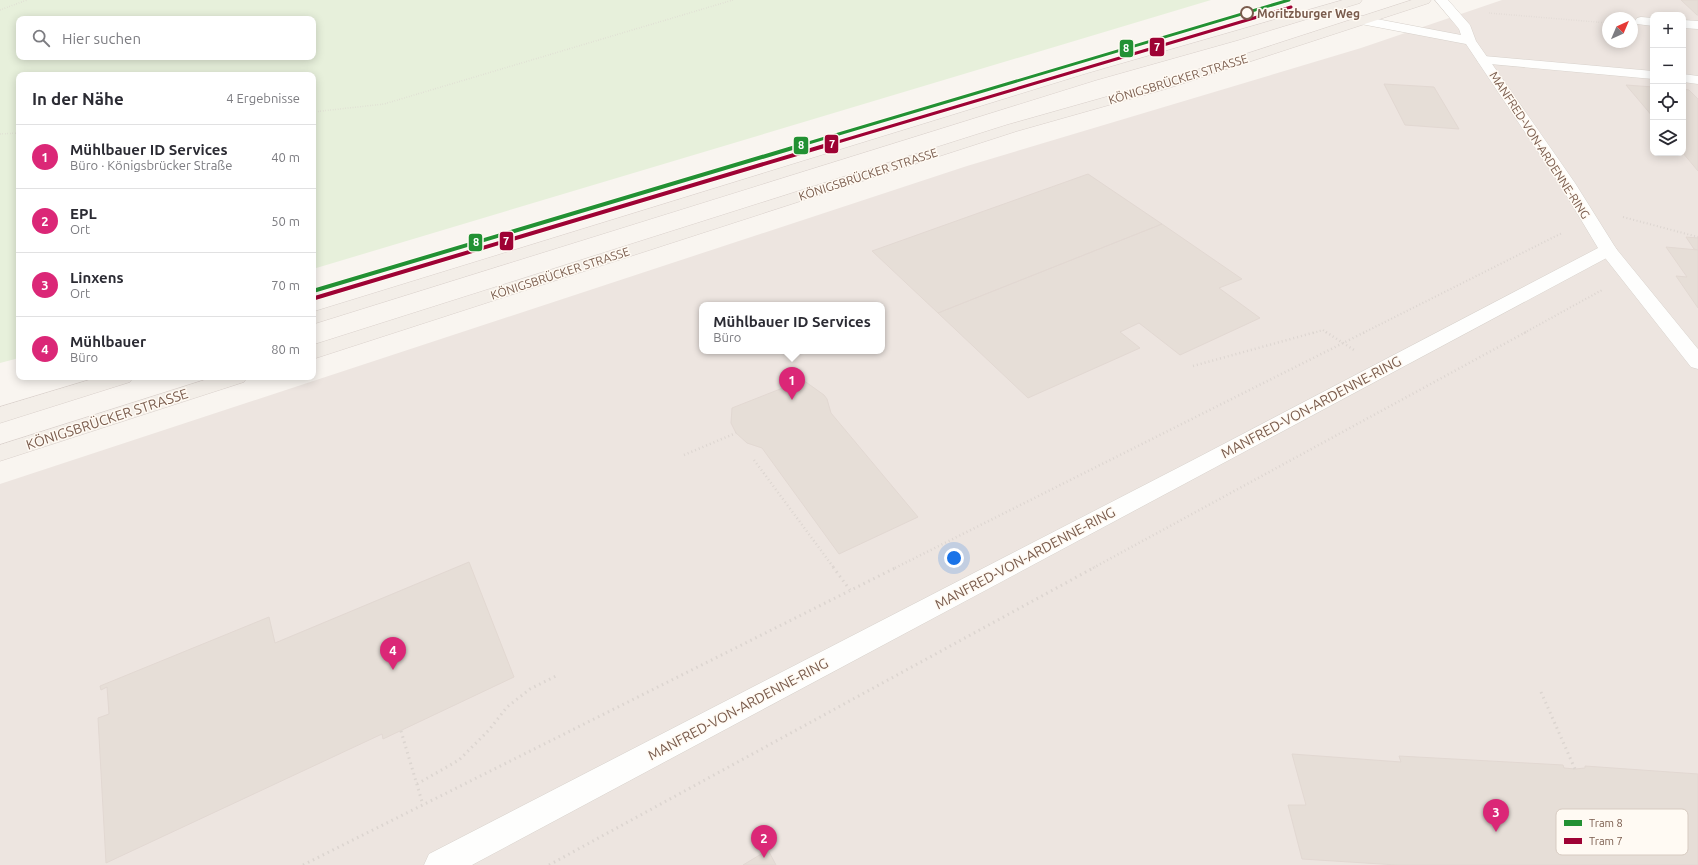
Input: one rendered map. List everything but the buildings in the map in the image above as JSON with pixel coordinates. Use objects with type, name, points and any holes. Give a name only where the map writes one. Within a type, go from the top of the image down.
[{"type":"main road","name":"KÖNIGSBRÜCKER STRASSE","points":[[316,317],[1083,80],[1356,0]]},
{"type":"main road","name":"KÖNIGSBRÜCKER STRASSE","points":[[316,351],[1012,128],[1164,85],[1425,0]]},
{"type":"main road","points":[[0,415],[113,380]]},
{"type":"main road","name":"KÖNIGSBRÜCKER STRASSE","points":[[0,453],[228,380]]},
{"type":"street","name":"MANFRED-VON-ARDENNE-RING","points":[[440,865],[1608,250],[1567,183],[1470,41],[1465,28],[1441,0]]},
{"type":"street","points":[[1361,20],[1470,41]]},
{"type":"lane","points":[[1686,24],[1698,25]]},
{"type":"lane","points":[[1484,60],[1650,75]]},
{"type":"lane","points":[[1686,78],[1698,80]]},
{"type":"lane","name":"MANFRED-VON-ARDENNE-RING","points":[[1608,250],[1698,362]]},
{"type":"path","points":[[0,10],[27,0]]},
{"type":"path","points":[[316,112],[384,104],[733,0]]},
{"type":"path","points":[[1451,10],[1602,23]]},
{"type":"path","points":[[0,134],[16,132]]},
{"type":"path","points":[[1621,216],[1698,237]]},
{"type":"path","points":[[303,865],[1589,220]]},
{"type":"path","points":[[550,865],[960,639],[1263,477],[1629,276]]},
{"type":"path","points":[[1193,366],[1323,330],[1383,369]]},
{"type":"path","points":[[684,455],[736,433]]},
{"type":"path","points":[[754,460],[850,590]]},
{"type":"path","points":[[417,784],[459,760],[490,730],[507,707],[530,690],[556,676]]},
{"type":"path","points":[[1541,692],[1575,769]]},
{"type":"path","points":[[401,731],[423,805]]},
{"type":"shaded area","points":[[1502,0],[1698,0],[1698,865],[0,865],[0,484],[967,166],[1361,48]]},
{"type":"green space","points":[[0,0],[1211,0],[316,268],[316,72],[16,72],[16,359],[0,363]]},
{"type":"tram line","name":"8","points":[[316,290],[1289,0]]},
{"type":"tram line","name":"7","points":[[316,298],[1291,7]]},
{"type":"place","name":"Moritzburger Weg","points":[[1247,13]]},
{"type":"place","name":"Mühlbauer ID Services","points":[[792,400]]},
{"type":"place","name":"Mühlbauer","points":[[393,670]]},
{"type":"place","name":"Linxens","points":[[1496,832]]},
{"type":"place","name":"EPL","points":[[764,858]]}]
